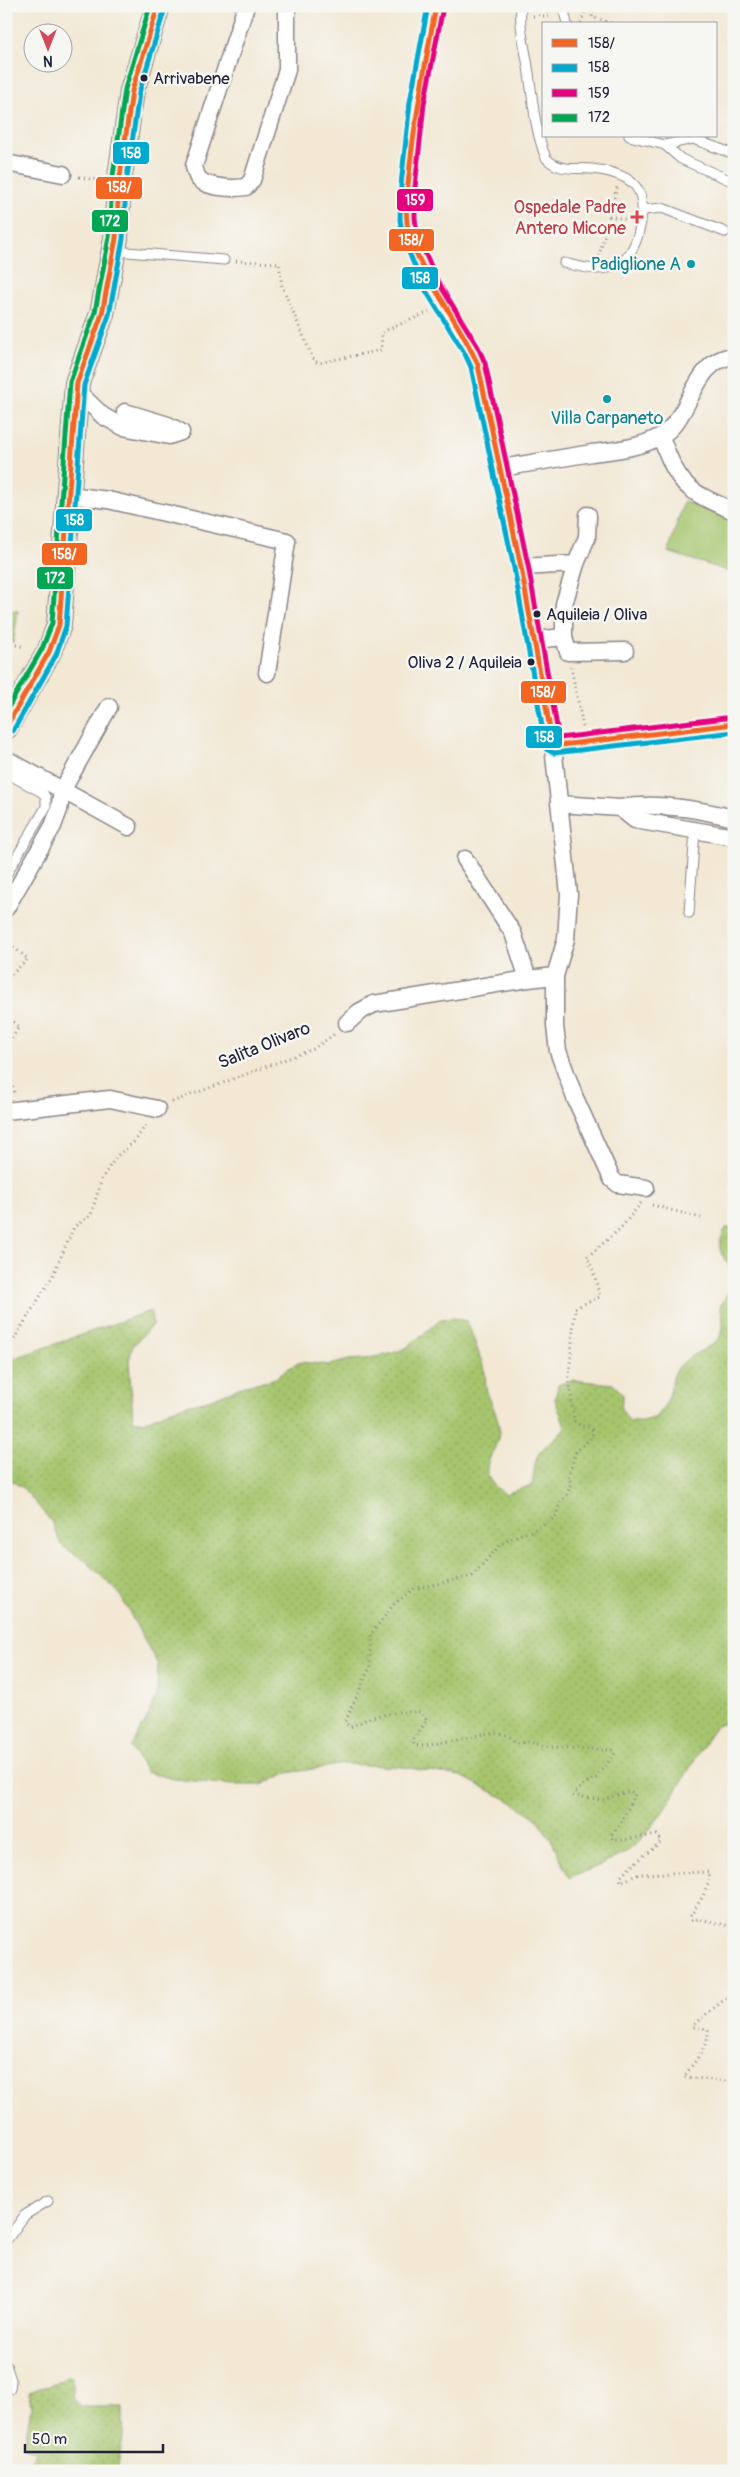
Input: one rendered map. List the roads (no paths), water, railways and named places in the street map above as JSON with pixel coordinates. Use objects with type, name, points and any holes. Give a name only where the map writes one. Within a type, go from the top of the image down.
[{"type":"street","points":[[6,727],[49,652],[59,625],[77,383],[102,314],[113,251],[119,184],[132,91],[158,6]]},
{"type":"street","points":[[246,6],[194,166],[198,177],[204,182],[231,189],[246,187],[252,180],[283,86],[288,59],[286,6]]},
{"type":"street","points":[[436,6],[417,103],[408,186],[407,218],[410,236],[430,283],[472,351],[478,365],[501,468],[542,675],[553,746],[570,894],[566,938],[555,976],[555,1026],[558,1051],[604,1166],[612,1179],[618,1184],[644,1195]]},
{"type":"street","points":[[6,162],[64,174]]},
{"type":"street","points":[[501,468],[632,447],[661,437],[680,416],[705,371],[722,358],[734,356]]},
{"type":"street","points":[[77,391],[103,416],[123,427],[169,436],[181,432],[168,425],[125,412]]},
{"type":"street","points":[[661,437],[669,460],[687,488],[712,503],[734,511]]},
{"type":"street","points":[[70,496],[108,500],[287,541],[267,673]]},
{"type":"street","points":[[566,644],[564,604],[576,564],[587,537],[588,515]]},
{"type":"street","points":[[521,567],[576,564]]},
{"type":"street","points":[[534,640],[625,651]]},
{"type":"street","points":[[6,908],[53,826],[59,810],[62,791],[109,707]]},
{"type":"street","points":[[553,746],[585,740],[734,724]]},
{"type":"street","points":[[6,759],[129,827]]},
{"type":"street","points":[[559,804],[620,808],[648,805],[666,806],[734,818]]},
{"type":"street","points":[[620,808],[635,820],[734,837]]},
{"type":"street","points":[[465,859],[513,933],[528,980]]},
{"type":"street","points":[[347,1023],[359,1012],[374,1004],[555,976]]},
{"type":"street","points":[[12,1111],[110,1098],[157,1109]]},
{"type":"lane","points":[[520,6],[520,18],[546,158],[555,167],[592,169],[620,175],[636,185],[642,195],[643,210],[635,244],[628,256],[620,264],[608,269],[596,269],[564,263]]},
{"type":"lane","points":[[563,6],[567,22]]},
{"type":"lane","points":[[637,138],[665,145],[694,139],[734,154]]},
{"type":"lane","points":[[665,145],[681,159],[734,182]]},
{"type":"lane","points":[[643,210],[662,208],[724,232]]},
{"type":"lane","points":[[113,251],[224,260]]},
{"type":"lane","points":[[6,773],[43,793],[46,798],[46,807],[6,875]]},
{"type":"lane","points":[[689,913],[695,831]]},
{"type":"lane","points":[[6,2242],[25,2215],[48,2201]]},
{"type":"lane","points":[[6,2365],[11,2380],[10,2389],[6,2391]]},
{"type":"place","name":"Arrivabene","points":[[144,78]]},
{"type":"place","name":"Ospedale Padre Antero Micone","points":[[637,217]]},
{"type":"place","name":"Padiglione A","points":[[691,264]]},
{"type":"place","name":"Villa Carpaneto","points":[[607,399]]},
{"type":"place","name":"Aquileia / Oliva","points":[[537,614]]},
{"type":"place","name":"Oliva 2 / Aquileia","points":[[531,662]]}]
